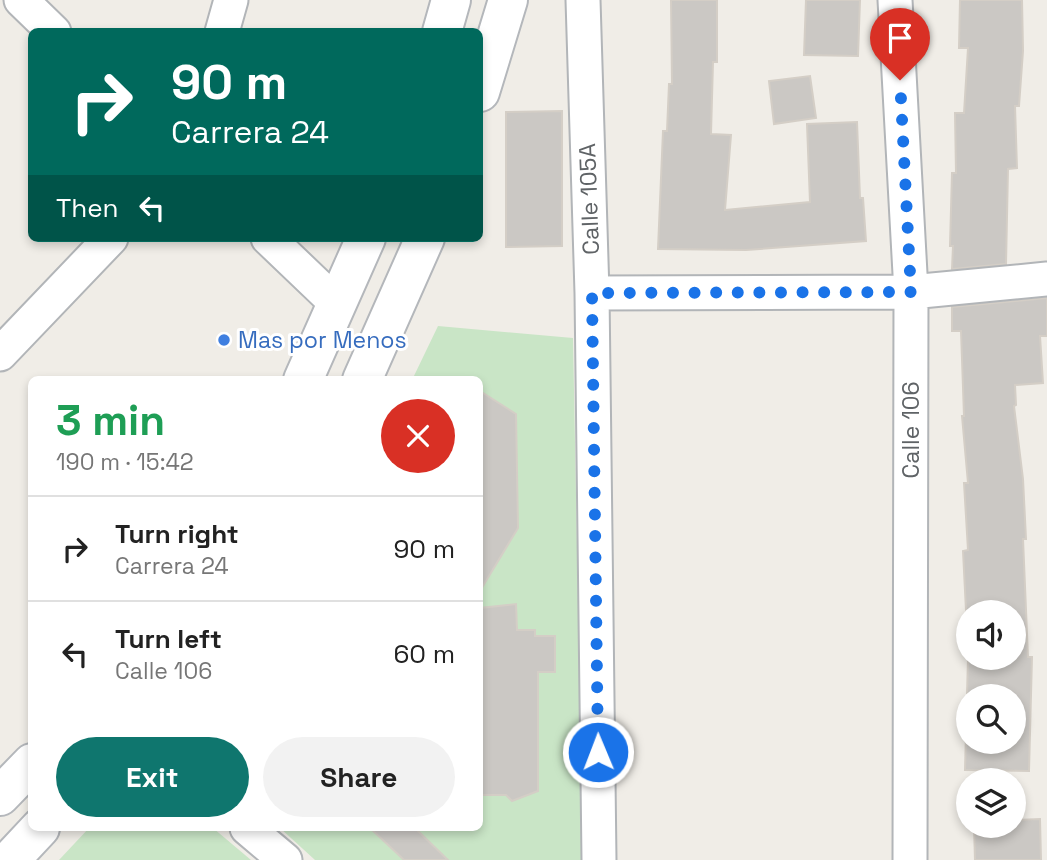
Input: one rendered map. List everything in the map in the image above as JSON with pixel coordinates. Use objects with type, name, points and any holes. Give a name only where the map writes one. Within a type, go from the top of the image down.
[{"type":"main road","points":[[443,28],[451,0]]},
{"type":"main road","points":[[483,82],[508,0]]},
{"type":"main road","points":[[305,376],[364,242]]},
{"type":"main road","points":[[364,376],[423,242]]},
{"type":"main road","points":[[0,796],[28,767]]},
{"type":"main road","points":[[10,860],[37,831]]},
{"type":"street","points":[[21,0],[50,28]]},
{"type":"street","points":[[223,28],[231,0]]},
{"type":"street","name":"Calle 105A","points":[[583,0],[592,293],[599,860]]},
{"type":"street","name":"Calle 106","points":[[895,0],[911,292],[910,860]]},
{"type":"street","points":[[0,354],[107,242]]},
{"type":"street","points":[[272,242],[337,304]]},
{"type":"street","points":[[592,293],[911,292],[1047,279]]},
{"type":"street","points":[[251,831],[285,860]]},
{"type":"green space","points":[[438,326],[573,338],[583,860],[315,860],[283,831],[483,831],[483,376],[414,376]]},
{"type":"green space","points":[[86,831],[217,831],[251,860],[59,860]]},
{"type":"building","points":[[671,0],[717,0],[717,62],[713,62],[711,134],[731,135],[725,210],[810,202],[807,124],[857,122],[860,198],[863,198],[866,241],[746,250],[658,249],[663,131],[667,131],[669,84],[672,84]]},
{"type":"building","points":[[806,0],[860,0],[858,56],[804,55]]},
{"type":"building","points":[[960,0],[1022,0],[1023,51],[1019,106],[1015,106],[1017,168],[1008,169],[1006,264],[952,269],[953,246],[950,246],[952,173],[956,173],[955,113],[964,113],[968,48],[959,48]]},
{"type":"building","points":[[810,76],[816,118],[774,124],[769,81]]},
{"type":"building","points":[[562,111],[562,246],[506,247],[506,112]]},
{"type":"building","points":[[1047,298],[1047,336],[1040,336],[1043,383],[1015,385],[1014,406],[1023,479],[1026,539],[1023,539],[1026,600],[965,600],[963,551],[968,550],[964,483],[968,483],[962,416],[961,331],[952,331],[952,307]]},
{"type":"building","points":[[483,393],[516,414],[518,528],[483,586]]},
{"type":"building","points":[[516,604],[517,630],[535,630],[535,636],[555,636],[555,672],[538,672],[538,791],[512,801],[506,795],[483,795],[483,608]]},
{"type":"building","points":[[1026,610],[1028,657],[1032,657],[1029,771],[1026,768],[965,768],[965,754],[1026,754],[1026,684],[967,684],[968,670],[1026,670]]},
{"type":"building","points":[[1040,819],[1041,860],[975,860],[974,838],[1026,838],[1026,820]]},
{"type":"building","points":[[373,831],[418,831],[448,860],[404,860]]},
{"type":"place","name":"Mas por Menos","points":[[224,340]]},
{"type":"route","points":[[598,752],[592,293],[911,292],[900,80]]}]
